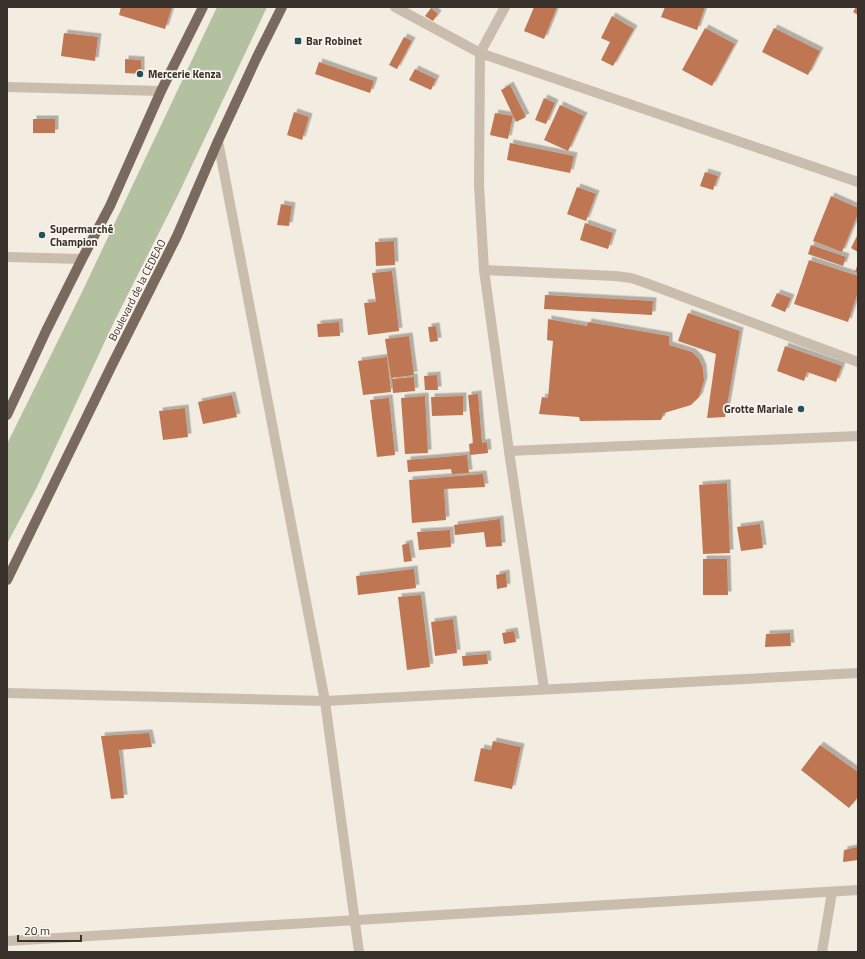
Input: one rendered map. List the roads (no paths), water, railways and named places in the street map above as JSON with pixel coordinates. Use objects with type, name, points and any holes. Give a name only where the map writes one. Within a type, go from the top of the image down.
[{"type":"main road","points":[[7,416],[46,330],[110,206],[161,91],[203,7]]},
{"type":"main road","name":"Boulevard de la CEDEAO","points":[[7,580],[177,236],[218,141],[282,7]]},
{"type":"street","points":[[395,7],[480,53],[858,182]]},
{"type":"street","points":[[505,7],[480,53],[479,185],[484,270],[544,689]]},
{"type":"street","points":[[7,87],[161,91]]},
{"type":"street","points":[[218,141],[324,701],[359,952]]},
{"type":"street","points":[[7,257],[82,259]]},
{"type":"street","points":[[484,270],[631,278],[858,362]]},
{"type":"street","points":[[509,451],[858,436]]},
{"type":"street","points":[[7,693],[324,701],[858,673]]},
{"type":"street","points":[[7,941],[858,890]]},
{"type":"street","points":[[822,952],[832,892]]},
{"type":"place","name":"Bar Robinet","points":[[298,41]]},
{"type":"place","name":"Mercerie Kenza","points":[[140,74]]},
{"type":"place","name":"Supermarché Champion","points":[[42,235]]},
{"type":"place","name":"Grotte Mariale","points":[[801,409]]}]
